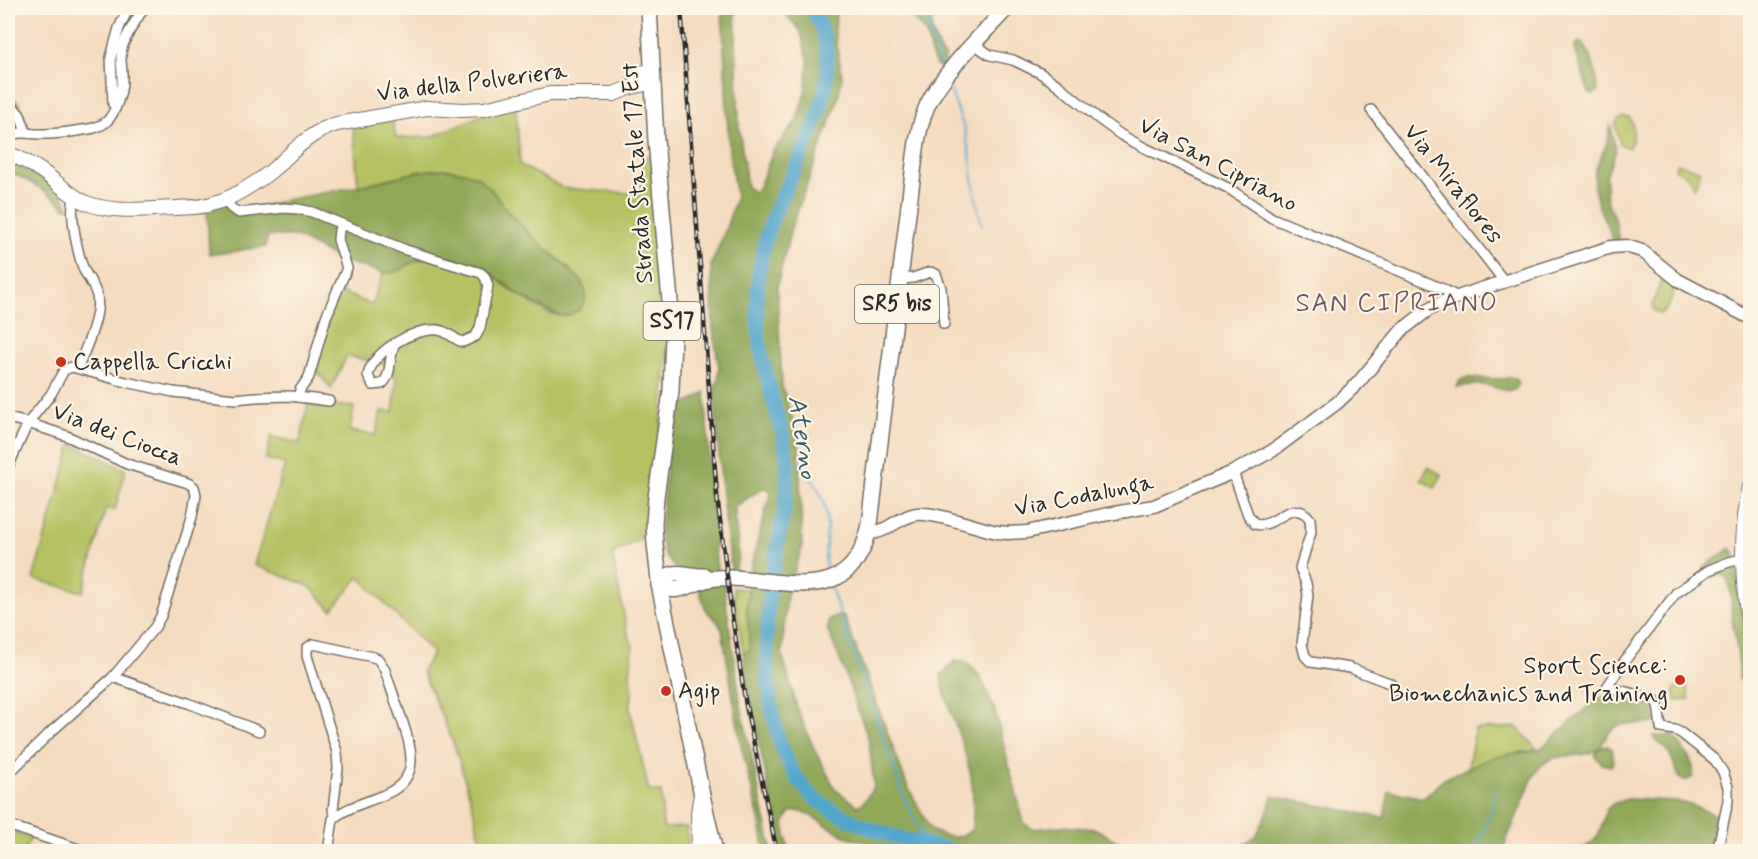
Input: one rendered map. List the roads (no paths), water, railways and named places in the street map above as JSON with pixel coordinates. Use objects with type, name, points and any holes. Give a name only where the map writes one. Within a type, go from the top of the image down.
[{"type":"main road","name":"Strada Statale 17 Est","points":[[649,8],[658,167],[673,336],[671,392],[654,523],[659,585]]},
{"type":"main road","name":"SR5 bis","points":[[659,585],[670,574],[683,581],[698,576],[727,576],[796,584],[818,584],[842,574],[860,553],[868,532],[915,156],[922,119],[940,85],[1007,8]]},
{"type":"main road","points":[[652,53],[637,80],[654,98]]},
{"type":"main road","name":"Via della Polveriera","points":[[8,153],[41,170],[84,202],[136,210],[202,206],[226,199],[266,176],[309,137],[337,124],[435,107],[480,109],[550,94],[614,94],[637,80],[645,72],[653,78]]},
{"type":"main road","points":[[1750,486],[1745,514],[1742,559],[1750,634]]},
{"type":"main road","points":[[655,544],[666,562],[683,581],[672,601],[667,621]]},
{"type":"main road","name":"SS17","points":[[659,585],[701,794],[706,847]]},
{"type":"street","points":[[8,135],[87,129],[102,125],[109,118],[121,90],[122,48],[142,12],[127,8],[111,57],[114,101],[109,118]]},
{"type":"street","name":"Via San Cipriano","points":[[974,44],[990,55],[1013,60],[1040,73],[1121,135],[1222,185],[1272,218],[1443,289],[1456,298]]},
{"type":"street","points":[[8,101],[20,115],[26,132]]},
{"type":"street","name":"Via Miraflores","points":[[1371,111],[1504,281]]},
{"type":"street","points":[[75,196],[72,203],[81,259],[97,298],[95,318],[78,368]]},
{"type":"street","points":[[226,199],[231,208],[239,213],[275,208],[312,212],[406,250],[481,273],[487,279],[488,286],[480,328],[476,336],[460,342],[444,332],[434,330],[422,332],[395,344]]},
{"type":"street","points":[[298,397],[309,377],[326,317],[347,268],[338,240],[342,224]]},
{"type":"street","name":"Via Codalunga","points":[[868,532],[878,532],[917,514],[936,516],[997,532],[1027,532],[1159,505],[1233,472],[1272,451],[1327,411],[1352,390],[1377,360],[1394,345],[1456,298],[1611,247],[1626,246],[1642,250],[1678,280],[1750,318]]},
{"type":"street","points":[[900,279],[913,278],[930,272],[936,274],[941,288],[944,324]]},
{"type":"street","points":[[8,467],[28,423],[51,394],[64,370],[72,367],[173,392],[235,399],[298,397],[329,401]]},
{"type":"street","points":[[8,418],[28,423]]},
{"type":"street","name":"Via dei Ciocca","points":[[8,774],[113,677],[159,622],[189,528],[196,498],[195,489],[188,483],[127,464],[67,436],[28,423]]},
{"type":"street","points":[[1233,472],[1249,518],[1255,524],[1266,525],[1293,511],[1303,512],[1310,519],[1311,531],[1300,568],[1308,595],[1302,644],[1302,651],[1306,658],[1314,663],[1350,668],[1386,681],[1393,686],[1394,692]]},
{"type":"street","points":[[1717,852],[1728,798],[1727,784],[1720,767],[1715,760],[1680,732],[1661,728],[1657,703],[1654,699],[1607,687],[1674,595],[1709,570],[1729,561],[1742,559]]},
{"type":"street","points":[[328,852],[331,825],[336,816],[389,793],[397,787],[409,772],[411,750],[380,662],[373,657],[316,644],[309,646],[306,653],[337,752],[338,768],[333,810],[336,816]]},
{"type":"street","points":[[113,677],[159,692],[259,731]]},
{"type":"street","points":[[8,825],[87,852]]},
{"type":"waterway","name":"Aterno","points":[[811,8],[824,37],[828,67],[823,96],[814,126],[774,214],[765,242],[759,274],[757,308],[762,357],[782,432],[787,469],[785,507],[769,599],[767,666],[770,701],[777,734],[789,764],[806,790],[830,809],[869,828],[955,852]]},
{"type":"waterway","points":[[914,8],[923,17],[928,28]]},
{"type":"waterway","points":[[926,8],[929,30],[942,69]]},
{"type":"waterway","points":[[948,84],[964,128],[982,225]]},
{"type":"waterway","points":[[786,451],[815,484],[824,502],[827,526],[826,568]]},
{"type":"waterway","points":[[831,588],[904,797],[928,844]]},
{"type":"waterway","points":[[1475,852],[1497,792]]},
{"type":"railway","points":[[681,8],[717,497],[746,706],[777,852]]},
{"type":"place","name":"Cappella Cricchi","points":[[61,362]]},
{"type":"place","name":"Sport Science: Biomechanics and Training","points":[[1680,680]]},
{"type":"place","name":"Agip","points":[[666,691]]},
{"type":"district","name":"SAN CIPRIANO","points":[[1397,304]]}]
